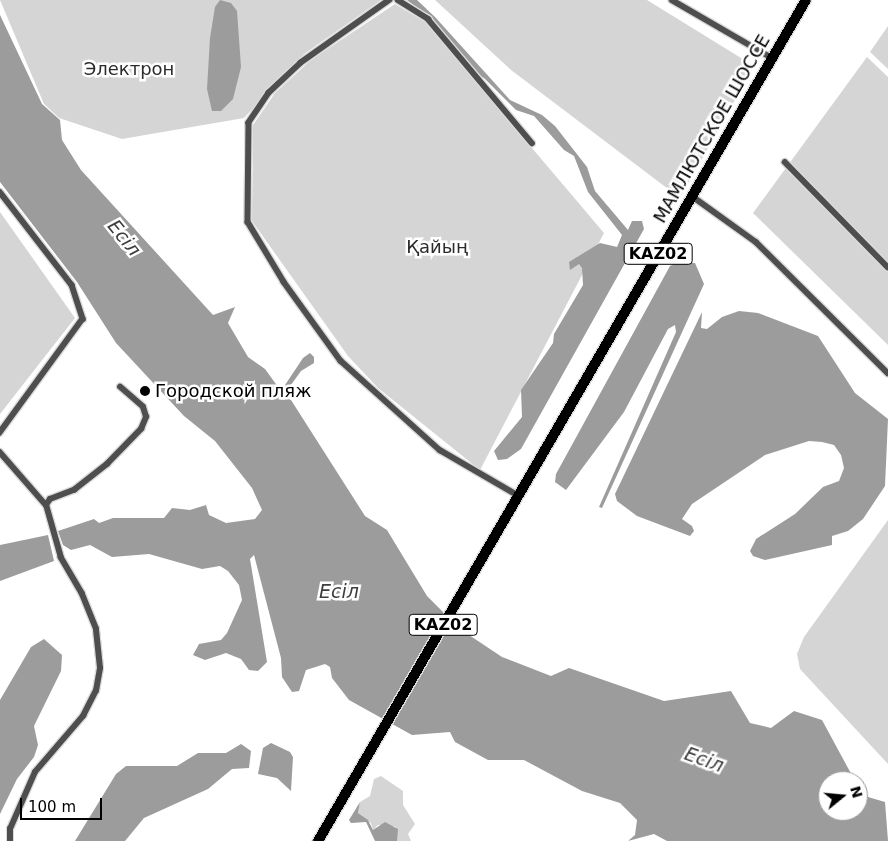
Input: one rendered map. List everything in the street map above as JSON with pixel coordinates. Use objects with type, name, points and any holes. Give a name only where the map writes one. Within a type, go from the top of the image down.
[{"type":"highway","name":"МАМЛЮТСКОЕ ШОССЕ","points":[[318,841],[806,0]]},
{"type":"street","points":[[390,0],[300,64],[269,93],[249,123],[248,222],[284,282],[341,361],[440,450],[519,496]]},
{"type":"street","points":[[398,0],[428,19],[532,143]]},
{"type":"street","points":[[672,0],[772,58]]},
{"type":"street","points":[[785,162],[888,267]]},
{"type":"street","points":[[0,192],[72,285],[83,319],[0,433]]},
{"type":"street","points":[[692,196],[756,242],[888,372]]},
{"type":"street","points":[[46,505],[50,498],[74,490],[107,464],[141,430],[146,417],[143,407],[120,386]]},
{"type":"street","points":[[0,452],[46,505],[51,529],[61,558],[82,594],[96,629],[100,668],[96,691],[83,716],[35,772],[10,829],[10,841]]},
{"type":"green space","name":"Электрон","points":[[0,0],[381,0],[304,54],[244,118],[122,139],[59,118],[44,104]]},
{"type":"green space","points":[[435,0],[647,0],[754,66],[680,198],[511,70]]},
{"type":"green space","name":"Қайың","points":[[395,4],[425,22],[604,233],[480,470],[378,388],[348,356],[252,221],[253,125],[275,93],[311,60]]},
{"type":"green space","points":[[888,26],[888,69],[870,52]]},
{"type":"green space","points":[[867,57],[888,77],[888,345],[753,213]]},
{"type":"green space","points":[[0,212],[75,318],[0,414]]},
{"type":"green space","points":[[888,520],[888,764],[800,669],[797,654],[804,637]]},
{"type":"green space","points":[[381,776],[403,791],[403,805],[415,824],[408,834],[411,841],[397,841],[396,827],[378,825],[373,830],[371,823],[358,813],[360,802],[370,796],[374,779]]},
{"type":"water","points":[[220,0],[231,3],[237,11],[241,67],[233,99],[221,111],[212,111],[207,89],[210,38],[215,7]]},
{"type":"water","points":[[407,0],[417,0],[435,17],[510,100],[542,115],[555,126],[587,167],[595,191],[628,230],[632,221],[642,221],[644,229],[521,449],[507,459],[498,460],[494,451],[522,417],[521,390],[553,343],[554,334],[583,285],[582,268],[579,264],[570,270],[569,262],[600,243],[617,247],[622,235],[588,192],[574,156],[564,150],[534,116],[516,110],[484,78],[473,72],[430,18]]},
{"type":"water","name":"Есіл","points":[[0,15],[42,104],[60,120],[62,140],[81,170],[213,315],[235,307],[228,323],[248,357],[265,369],[281,391],[303,358],[310,353],[314,357],[314,363],[301,371],[283,396],[291,400],[365,516],[387,530],[427,596],[460,629],[502,657],[551,676],[569,668],[664,701],[731,691],[750,723],[771,728],[794,711],[822,720],[850,771],[818,771],[818,821],[868,821],[868,797],[885,802],[888,841],[667,841],[654,834],[628,841],[635,835],[637,820],[620,803],[582,791],[524,760],[488,760],[455,742],[450,732],[412,735],[349,700],[332,678],[330,667],[325,664],[306,670],[299,691],[292,692],[282,677],[281,658],[254,555],[250,559],[267,662],[258,671],[249,670],[241,659],[226,653],[205,660],[193,655],[199,644],[221,640],[227,633],[242,600],[239,585],[228,571],[220,566],[202,569],[149,554],[112,557],[90,545],[71,550],[63,545],[58,531],[94,519],[99,523],[113,518],[164,518],[172,508],[190,510],[206,505],[209,515],[226,523],[255,519],[262,510],[252,488],[215,441],[184,416],[116,343],[77,282],[0,182]]},
{"type":"water","points":[[678,262],[695,263],[704,284],[602,508],[599,507],[676,332],[675,325],[668,329],[624,412],[566,490],[555,482],[556,474],[670,266]]},
{"type":"water","points":[[739,311],[758,313],[818,336],[855,393],[888,419],[885,486],[863,519],[848,531],[832,536],[832,545],[765,560],[753,556],[750,551],[756,539],[795,514],[823,487],[839,481],[844,468],[841,455],[834,445],[822,442],[809,441],[765,455],[692,504],[682,519],[692,526],[694,531],[690,536],[637,516],[617,501],[615,494],[702,312],[701,328],[707,329],[722,317]]},
{"type":"water","points":[[48,535],[54,561],[0,581],[0,545]]},
{"type":"water","points":[[44,639],[62,655],[61,671],[34,726],[38,745],[34,757],[17,779],[0,814],[0,700],[31,647]]},
{"type":"water","points":[[271,743],[290,752],[293,757],[291,791],[277,778],[258,774],[263,748]]},
{"type":"water","points":[[241,744],[251,751],[249,768],[232,769],[208,789],[144,818],[125,841],[75,841],[116,774],[126,766],[177,766],[198,753],[226,753]]},
{"type":"water","points":[[360,802],[358,813],[368,820],[373,830],[385,822],[398,829],[397,841],[375,841],[366,822],[351,823],[349,820]]},
{"type":"place","name":"Городской пляж","points":[[145,391]]}]
